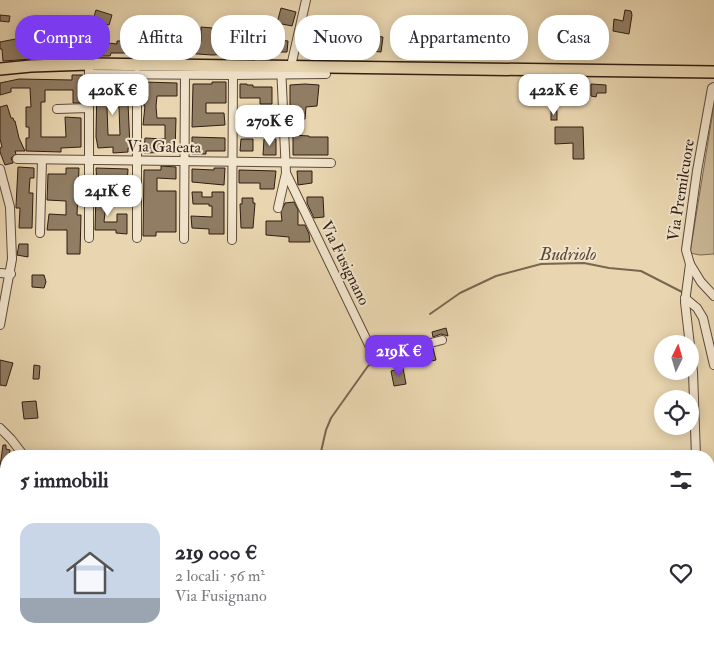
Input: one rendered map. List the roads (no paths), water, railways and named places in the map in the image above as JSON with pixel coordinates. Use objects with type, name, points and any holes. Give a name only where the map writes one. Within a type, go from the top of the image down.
[{"type":"main road","points":[[0,69],[32,66],[89,69],[713,72]]},
{"type":"street","name":"Via Fusignano","points":[[278,208],[286,173],[284,69],[306,0]]},
{"type":"street","points":[[89,238],[89,69],[137,74],[233,75],[284,69],[326,74]]},
{"type":"street","name":"Via Premilcuore","points":[[696,450],[693,372],[685,298],[690,264],[686,250],[713,87],[713,72]]},
{"type":"street","points":[[137,74],[137,238]]},
{"type":"street","points":[[184,239],[185,75]]},
{"type":"street","points":[[232,240],[234,161],[233,75]]},
{"type":"street","points":[[57,109],[89,108]]},
{"type":"street","name":"Via Galeata","points":[[17,159],[286,162]]},
{"type":"street","points":[[40,233],[42,160]]},
{"type":"street","points":[[286,162],[331,163]]},
{"type":"street","points":[[0,169],[10,207],[12,259],[0,326]]},
{"type":"street","name":"Via Fusignano","points":[[286,173],[372,349],[378,356],[385,358],[404,350],[442,340]]},
{"type":"street","points":[[690,264],[701,282],[714,296]]},
{"type":"street","points":[[0,273],[10,274]]},
{"type":"street","points":[[685,298],[697,308],[703,318],[714,365]]},
{"type":"street","points":[[0,428],[19,450]]},
{"type":"waterway","name":"Budriolo","points":[[430,314],[460,293],[496,276],[541,264],[584,263],[641,271],[682,292]]},
{"type":"waterway","name":"Budriolo","points":[[321,450],[331,418],[368,366],[376,361]]}]
